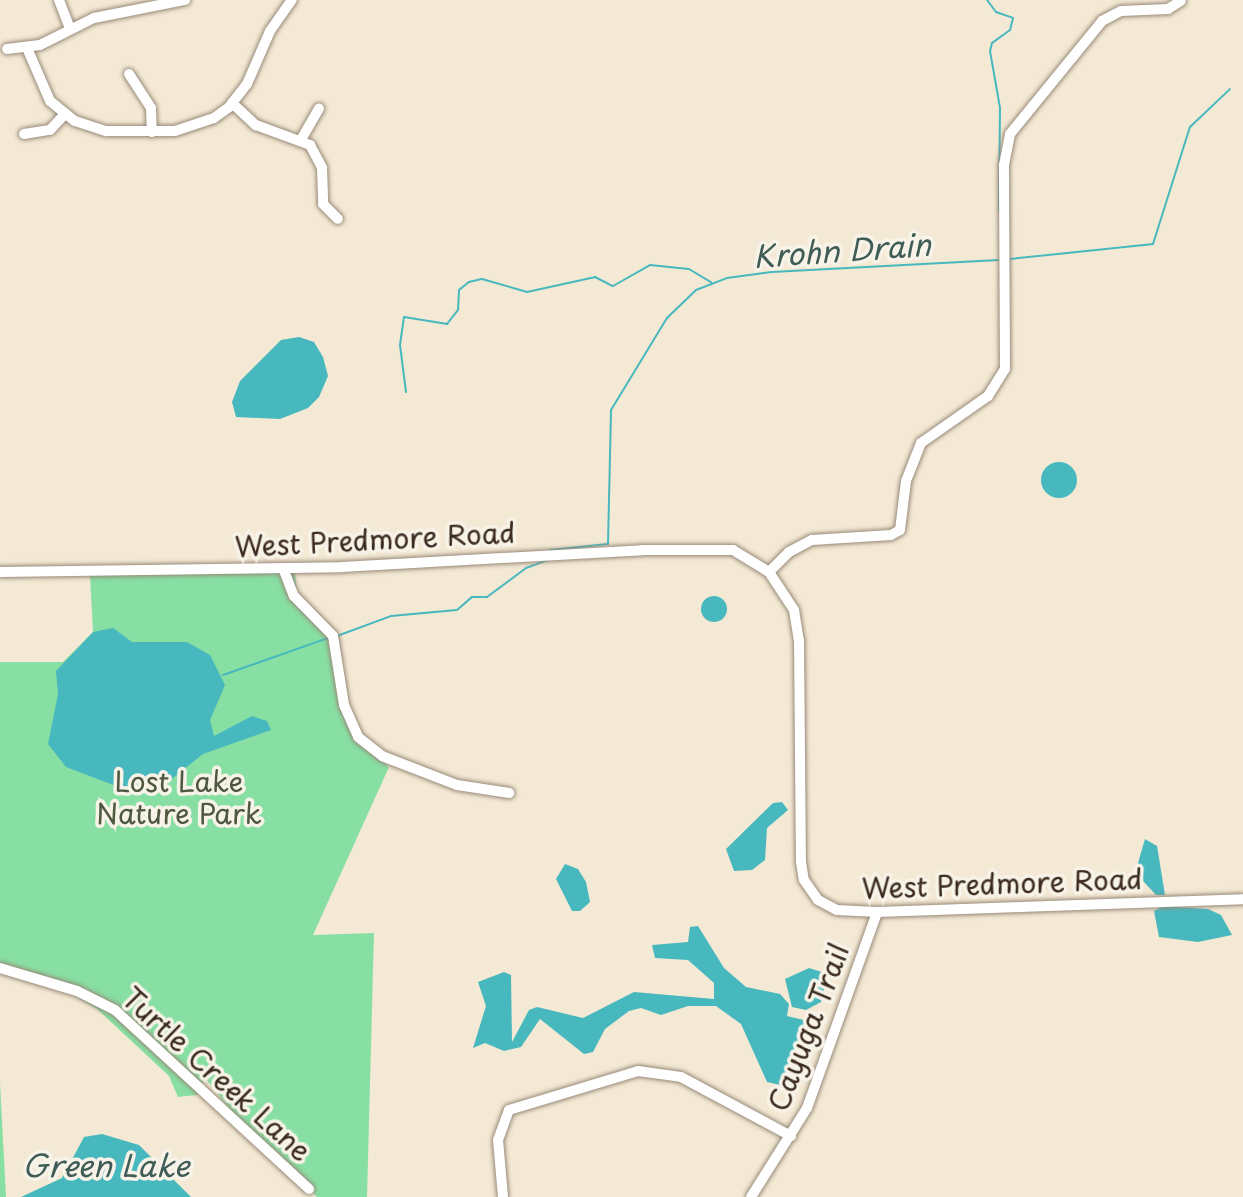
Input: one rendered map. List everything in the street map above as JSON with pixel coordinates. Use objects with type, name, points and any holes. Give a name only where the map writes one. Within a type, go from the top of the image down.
[{"type":"street","points":[[59,0],[70,28]]},
{"type":"street","points":[[2,49],[27,48],[134,4],[185,0]]},
{"type":"street","points":[[27,48],[37,81],[64,115],[106,131],[152,132],[198,126],[232,103],[292,0]]},
{"type":"street","points":[[769,572],[789,552],[812,540],[891,535],[900,530],[906,481],[921,443],[988,396],[1005,369],[1004,165],[1010,134],[1102,21],[1121,11],[1168,9],[1181,1]]},
{"type":"street","points":[[129,74],[151,108],[152,132]]},
{"type":"street","points":[[232,103],[256,125],[302,138],[319,160],[323,204],[338,219]]},
{"type":"street","points":[[302,138],[319,108]]},
{"type":"street","points":[[24,134],[50,130],[64,115]]},
{"type":"street","name":"West Predmore Road","points":[[0,572],[283,568],[713,547],[750,558],[769,572],[794,610],[799,640],[798,774],[804,880],[810,893],[830,908],[877,912],[1243,899]]},
{"type":"street","points":[[283,568],[294,596],[333,636],[344,705],[358,737],[382,756],[418,770],[474,790],[509,793]]},
{"type":"street","name":"Cayuga Trail","points":[[751,1197],[791,1136],[830,1052],[877,912]]},
{"type":"street","name":"Turtle Creek Lane","points":[[0,968],[77,991],[115,1010],[309,1189]]},
{"type":"street","points":[[503,1197],[498,1140],[501,1119],[509,1110],[638,1071],[681,1077],[791,1136]]},
{"type":"green space","name":"Lost Lake Nature Park","points":[[295,571],[297,595],[327,629],[358,741],[389,767],[313,935],[374,933],[367,1197],[317,1197],[238,1119],[205,1078],[197,1095],[178,1097],[169,1076],[97,1009],[73,995],[0,972],[0,662],[63,662],[93,632],[90,575]]},
{"type":"green space","points":[[0,1083],[6,1197],[0,1197]]},
{"type":"water","points":[[299,337],[314,342],[323,357],[328,376],[319,397],[308,408],[280,419],[236,417],[232,402],[240,381],[281,340]]},
{"type":"water","points":[[1059,462],[1072,467],[1077,480],[1072,493],[1059,498],[1046,493],[1041,480],[1046,467]]},
{"type":"water","points":[[714,596],[723,600],[727,609],[723,618],[714,622],[705,618],[701,609],[705,600]]},
{"type":"water","points":[[113,628],[132,642],[187,642],[210,655],[225,685],[210,720],[214,736],[252,716],[267,721],[271,730],[203,754],[154,793],[124,789],[66,767],[48,744],[58,694],[56,671],[93,632]]},
{"type":"water","points":[[782,802],[788,810],[767,828],[765,860],[752,870],[734,871],[726,849],[773,803]]},
{"type":"water","points":[[1145,839],[1157,846],[1165,895],[1156,895],[1143,881],[1138,863]]},
{"type":"water","points":[[565,864],[578,869],[586,882],[590,902],[580,911],[572,911],[556,879]]},
{"type":"water","points":[[1163,906],[1208,909],[1221,915],[1232,935],[1198,942],[1159,937],[1154,911]]},
{"type":"water","points":[[698,926],[724,968],[746,987],[780,994],[789,1004],[787,1016],[808,1021],[804,1058],[789,1087],[767,1082],[741,1024],[716,1006],[688,1006],[661,1015],[641,1008],[629,1011],[605,1029],[593,1052],[584,1054],[540,1019],[521,1047],[504,1051],[485,1043],[473,1048],[486,1006],[478,982],[504,972],[511,975],[512,1042],[529,1010],[537,1007],[583,1018],[634,992],[714,999],[714,983],[688,960],[655,958],[652,945],[688,942],[690,927]]},
{"type":"water","points":[[809,968],[828,974],[821,1002],[806,1010],[792,1007],[785,979]]},
{"type":"water","name":"Green Lake","points":[[102,1134],[139,1145],[191,1197],[21,1197],[62,1178],[84,1137]]},
{"type":"waterway","points":[[987,0],[996,12],[1013,18],[1010,30],[992,43],[990,51],[1000,108],[999,212]]},
{"type":"waterway","name":"Krohn Drain","points":[[1010,259],[1153,244],[1190,127],[1230,89]]},
{"type":"waterway","name":"Krohn Drain","points":[[550,550],[608,544],[611,410],[667,318],[696,290],[727,278],[772,272],[999,260]]},
{"type":"waterway","points":[[406,392],[400,345],[404,317],[447,324],[458,310],[459,290],[469,282],[482,279],[527,292],[595,277],[613,286],[650,265],[689,269],[711,282]]},
{"type":"waterway","name":"Krohn Drain","points":[[337,636],[391,616],[457,610],[472,597],[487,597],[526,568],[548,560]]},
{"type":"waterway","name":"Krohn Drain","points":[[223,675],[331,637]]}]
